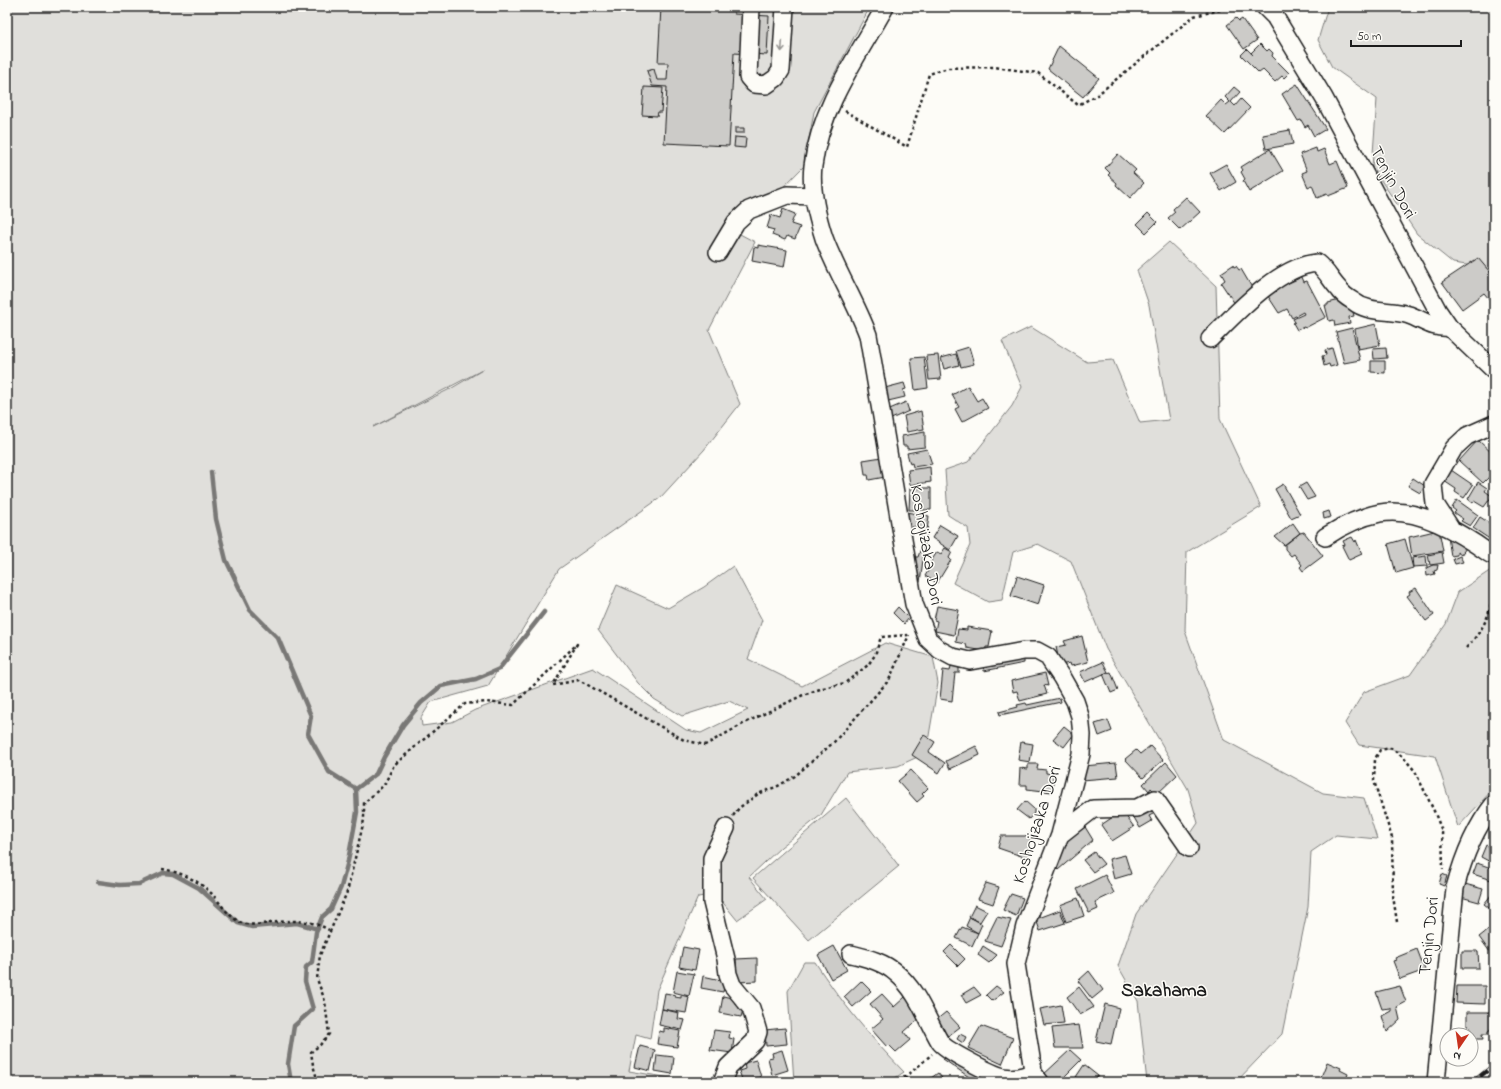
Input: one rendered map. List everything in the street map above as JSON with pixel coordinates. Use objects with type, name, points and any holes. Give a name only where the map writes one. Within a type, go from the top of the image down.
[{"type":"street","points":[[751,7],[748,78],[754,84],[766,85],[776,78],[781,70],[785,7]]},
{"type":"street","name":"Koshojizaka Dori","points":[[885,7],[823,122],[818,139],[813,168],[814,196],[825,239],[868,335],[914,604],[920,623],[928,639],[940,650],[953,657],[970,661],[1024,651],[1037,651],[1048,657],[1062,678],[1075,701],[1080,716],[1082,735],[1081,754],[1060,834],[1026,926],[1016,964],[1037,1078]]},
{"type":"street","name":"Tenjin Dori","points":[[1265,7],[1275,17],[1324,98],[1438,311],[1449,327],[1494,370]]},
{"type":"street","points":[[718,252],[736,222],[749,210],[787,195],[814,196]]},
{"type":"street","points":[[1210,339],[1247,303],[1274,281],[1306,264],[1317,263],[1323,268],[1339,290],[1354,303],[1370,310],[1389,310],[1409,315],[1439,328],[1449,327]]},
{"type":"street","points":[[1450,527],[1435,504],[1432,484],[1454,448],[1467,436],[1494,424]]},
{"type":"street","points":[[1325,537],[1345,525],[1381,513],[1404,513],[1450,527],[1492,552]]},
{"type":"street","points":[[1060,834],[1093,809],[1137,808],[1155,799],[1189,848]]},
{"type":"street","name":"Tenjin Dori","points":[[1436,1082],[1455,888],[1462,860],[1475,833],[1494,804]]},
{"type":"street","points":[[722,1082],[728,1067],[755,1041],[758,1032],[751,1008],[732,985],[728,974],[726,959],[712,902],[712,858],[726,828]]},
{"type":"street","points":[[851,954],[876,961],[896,972],[910,987],[924,1008],[943,1045],[960,1056],[1002,1077],[1037,1078]]},
{"type":"path","points":[[832,104],[907,147],[929,74],[948,68],[994,67],[1038,73],[1078,105],[1097,95],[1194,16],[1233,7]]},
{"type":"path","points":[[1466,648],[1482,630],[1488,620],[1493,569],[1492,552]]},
{"type":"path","points":[[726,828],[739,808],[758,794],[778,786],[795,776],[834,742],[889,680],[908,635],[920,623]]},
{"type":"path","points":[[318,1082],[311,1052],[320,1045],[329,1034],[325,1000],[317,979],[320,956],[347,892],[364,820],[364,803],[384,785],[394,765],[464,704],[486,702],[513,704],[577,644],[553,685],[579,680],[684,740],[705,745],[745,722],[803,695],[823,688],[845,683],[868,665],[875,655],[881,637],[908,635]]},
{"type":"path","points":[[1397,922],[1393,896],[1392,838],[1374,781],[1375,759],[1380,750],[1391,748],[1403,757],[1415,771],[1442,831],[1443,870],[1455,888]]},
{"type":"path","points":[[162,869],[178,872],[196,881],[211,892],[225,909],[241,922],[253,925],[297,919],[330,930]]},
{"type":"path","points":[[900,1082],[943,1045]]},
{"type":"shaded area","points":[[7,7],[870,7],[814,112],[804,166],[738,233],[755,242],[709,330],[740,404],[704,450],[660,498],[559,569],[488,686],[431,702],[421,718],[422,726],[452,722],[475,710],[593,668],[686,730],[701,733],[748,710],[729,701],[682,716],[654,699],[638,683],[598,630],[617,585],[668,608],[704,587],[733,566],[762,620],[748,659],[802,686],[885,643],[933,657],[938,683],[926,753],[898,766],[847,772],[821,815],[781,847],[749,877],[767,899],[737,920],[716,894],[698,897],[657,990],[650,1039],[636,1035],[629,1071],[694,1082],[7,1082]],"holes":[[[484,369],[452,388],[373,427]]]},
{"type":"shaded area","points":[[1328,7],[1480,7],[1494,12],[1494,269],[1453,263],[1417,234],[1372,167],[1377,99],[1332,67],[1318,40]]},
{"type":"shaded area","points":[[1169,242],[1216,286],[1220,419],[1261,507],[1187,552],[1185,631],[1224,740],[1323,793],[1364,798],[1377,839],[1336,835],[1311,852],[1308,907],[1282,1034],[1236,1082],[1147,1082],[1138,1001],[1118,966],[1136,914],[1198,823],[1188,789],[1106,649],[1071,561],[1038,544],[1013,552],[1002,600],[988,602],[953,583],[970,545],[968,528],[948,515],[945,470],[968,462],[1012,406],[1022,387],[1002,341],[1031,327],[1087,362],[1113,360],[1140,423],[1169,420],[1149,305],[1137,270]]},
{"type":"shaded area","points":[[1494,568],[1494,788],[1458,827],[1435,756],[1359,745],[1345,723],[1364,692],[1410,675],[1446,624],[1458,592]]},
{"type":"shaded area","points":[[846,798],[899,866],[809,940],[753,878]]},
{"type":"shaded area","points":[[804,962],[815,962],[857,1019],[904,1072],[889,1082],[794,1082],[788,991]]},
{"type":"building","points":[[661,7],[734,7],[734,14],[769,16],[767,55],[734,53],[729,146],[664,143],[667,87],[652,86],[647,71],[654,69],[657,80],[667,80],[668,63],[658,63]]},
{"type":"building","points":[[1236,18],[1239,21],[1242,19],[1257,40],[1244,49],[1227,25]]},
{"type":"building","points":[[1260,44],[1267,51],[1269,49],[1273,53],[1272,56],[1289,73],[1284,78],[1282,76],[1275,82],[1263,70],[1259,73],[1241,55],[1247,49],[1251,53]]},
{"type":"building","points":[[1059,46],[1099,78],[1083,97],[1048,69]]},
{"type":"building","points":[[1297,84],[1326,129],[1314,136],[1308,125],[1305,127],[1301,120],[1298,121],[1282,94]]},
{"type":"building","points":[[644,87],[663,88],[661,112],[658,112],[657,116],[642,115]]},
{"type":"building","points":[[1234,87],[1240,92],[1231,102],[1235,106],[1241,99],[1250,108],[1225,134],[1206,116],[1221,100],[1226,105],[1230,102],[1225,97]]},
{"type":"building","points":[[735,128],[744,128],[744,133],[735,133]]},
{"type":"building","points":[[1290,130],[1293,144],[1266,149],[1263,135]]},
{"type":"building","points":[[735,137],[746,138],[745,148],[734,147]]},
{"type":"building","points":[[1316,148],[1317,152],[1324,149],[1330,164],[1337,161],[1348,188],[1328,196],[1327,194],[1317,198],[1312,185],[1308,187],[1302,173],[1307,171],[1300,154]]},
{"type":"building","points":[[1270,149],[1283,171],[1249,192],[1243,181],[1245,179],[1241,172],[1243,170],[1241,167]]},
{"type":"building","points":[[1118,154],[1136,170],[1133,173],[1144,183],[1130,198],[1116,185],[1117,183],[1108,175],[1110,173],[1105,168]]},
{"type":"building","points":[[1226,164],[1236,182],[1221,191],[1210,173]]},
{"type":"building","points":[[1186,197],[1200,212],[1180,230],[1168,218],[1175,212],[1173,209]]},
{"type":"building","points":[[783,209],[795,214],[791,224],[800,227],[795,239],[787,236],[785,240],[772,235],[774,230],[767,228],[771,215],[780,218]]},
{"type":"building","points":[[1148,213],[1157,222],[1146,233],[1137,224]]},
{"type":"building","points":[[758,245],[787,250],[784,267],[752,261],[754,247],[758,248]]},
{"type":"building","points":[[1478,258],[1494,277],[1494,305],[1484,293],[1462,309],[1442,282]]},
{"type":"building","points":[[1233,265],[1239,270],[1241,269],[1254,291],[1235,304],[1221,283],[1225,280],[1221,273]]},
{"type":"building","points":[[1302,277],[1304,282],[1307,281],[1326,317],[1305,328],[1304,327],[1297,330],[1293,323],[1295,322],[1293,319],[1304,314],[1303,312],[1292,318],[1287,309],[1279,313],[1266,293]]},
{"type":"building","points":[[1344,299],[1352,308],[1354,316],[1349,317],[1350,323],[1335,326],[1334,320],[1329,321],[1325,305]]},
{"type":"building","points":[[1376,324],[1380,345],[1358,349],[1355,329]]},
{"type":"building","points":[[1352,328],[1360,360],[1344,363],[1336,332]]},
{"type":"building","points":[[969,347],[974,364],[961,367],[956,351]]},
{"type":"building","points":[[1332,348],[1337,365],[1330,367],[1329,364],[1324,366],[1322,356],[1326,355],[1325,350]]},
{"type":"building","points":[[1386,348],[1387,358],[1374,359],[1373,349]]},
{"type":"building","points":[[956,354],[959,365],[944,369],[941,358]]},
{"type":"building","points":[[938,355],[941,379],[929,380],[926,356]]},
{"type":"building","points":[[924,357],[928,388],[915,390],[911,358]]},
{"type":"building","points":[[1371,361],[1385,361],[1385,373],[1371,372]]},
{"type":"building","points":[[904,383],[906,389],[903,390],[905,397],[884,402],[881,389]]},
{"type":"building","points":[[968,386],[977,401],[982,398],[988,408],[962,422],[955,409],[959,407],[952,395]]},
{"type":"building","points":[[906,402],[909,411],[889,420],[885,411]]},
{"type":"building","points":[[921,411],[924,429],[907,432],[904,416]]},
{"type":"building","points":[[925,432],[925,447],[907,449],[907,446],[903,446],[902,436]]},
{"type":"building","points":[[1478,440],[1494,455],[1494,472],[1483,483],[1459,461]]},
{"type":"building","points":[[927,449],[932,464],[913,467],[912,463],[910,464],[907,453]]},
{"type":"building","points":[[882,457],[885,477],[869,480],[868,475],[865,475],[863,460]]},
{"type":"building","points":[[930,467],[931,482],[910,485],[908,470]]},
{"type":"building","points":[[1451,470],[1473,485],[1464,498],[1455,492],[1456,489],[1444,481]]},
{"type":"building","points":[[1413,478],[1425,486],[1420,493],[1408,486]]},
{"type":"building","points":[[1478,482],[1487,488],[1485,491],[1492,496],[1484,507],[1474,501],[1473,503],[1468,499]]},
{"type":"building","points":[[1306,483],[1315,497],[1307,500],[1299,487]]},
{"type":"building","points":[[1283,484],[1300,514],[1291,518],[1275,489]]},
{"type":"building","points":[[910,488],[931,488],[931,510],[909,510]]},
{"type":"building","points":[[1457,500],[1478,515],[1470,526],[1461,521],[1463,519],[1454,513],[1456,511],[1452,508]]},
{"type":"building","points":[[1329,511],[1331,517],[1324,519],[1323,513]]},
{"type":"building","points":[[906,512],[929,516],[920,582],[916,582],[911,557],[918,557],[921,548],[919,526],[907,528]]},
{"type":"building","points":[[1480,517],[1494,526],[1494,535],[1491,540],[1473,528]]},
{"type":"building","points":[[1293,523],[1300,533],[1284,545],[1275,537]]},
{"type":"building","points":[[940,525],[958,536],[950,550],[932,538]]},
{"type":"building","points":[[1439,530],[1443,551],[1412,556],[1409,537]]},
{"type":"building","points":[[1304,532],[1323,556],[1303,571],[1300,567],[1302,565],[1294,554],[1291,556],[1285,549],[1285,545],[1300,533]]},
{"type":"building","points":[[1352,537],[1355,542],[1356,540],[1362,554],[1349,560],[1342,546],[1345,545],[1343,541]]},
{"type":"building","points":[[1448,537],[1468,545],[1461,555],[1457,552],[1457,555],[1451,556]]},
{"type":"building","points":[[1405,539],[1413,568],[1396,573],[1388,544]]},
{"type":"building","points":[[945,548],[952,552],[949,558],[951,560],[937,583],[925,576],[928,571],[926,569],[937,552],[941,554]]},
{"type":"building","points":[[1442,552],[1444,563],[1430,565],[1428,555]]},
{"type":"building","points":[[1426,556],[1427,566],[1413,567],[1412,558]]},
{"type":"building","points":[[1460,556],[1463,562],[1455,564],[1453,559]]},
{"type":"building","points":[[1433,565],[1438,565],[1437,570],[1434,571],[1435,574],[1427,576],[1426,568]]},
{"type":"building","points":[[1017,576],[1044,585],[1038,605],[1011,596]]},
{"type":"building","points":[[1416,588],[1434,615],[1426,621],[1407,596],[1410,594],[1409,592]]},
{"type":"building","points":[[937,606],[959,610],[954,635],[935,631],[937,621],[934,620]]},
{"type":"building","points":[[898,607],[909,618],[904,624],[893,613]]},
{"type":"building","points":[[967,627],[992,631],[989,647],[986,647],[985,651],[967,648],[966,644],[956,642],[958,629],[967,630]]},
{"type":"building","points":[[1082,636],[1088,662],[1071,666],[1070,663],[1060,665],[1056,647],[1066,645],[1064,641]]},
{"type":"building","points":[[1024,659],[1024,663],[984,671],[983,666]]},
{"type":"building","points":[[1103,662],[1108,672],[1085,682],[1080,672]]},
{"type":"building","points":[[951,666],[959,667],[959,673],[955,673],[952,701],[940,699],[943,670],[950,671]]},
{"type":"building","points":[[1111,672],[1118,690],[1111,693],[1103,674]]},
{"type":"building","points":[[1045,673],[1048,686],[1044,685],[1047,694],[1020,701],[1017,691],[1013,692],[1011,681]]},
{"type":"building","points":[[1060,698],[1061,702],[1000,715],[999,712],[1018,707],[1017,705],[1026,703],[1027,705]]},
{"type":"building","points":[[1108,720],[1112,731],[1099,736],[1095,724]]},
{"type":"building","points":[[1064,726],[1074,734],[1064,747],[1053,739]]},
{"type":"building","points":[[924,735],[935,742],[929,752],[945,763],[939,773],[912,755]]},
{"type":"building","points":[[1021,742],[1033,744],[1030,762],[1018,760]]},
{"type":"building","points":[[976,746],[980,755],[950,769],[946,761]]},
{"type":"building","points":[[1150,746],[1163,760],[1143,778],[1125,759],[1136,750],[1140,754]]},
{"type":"building","points":[[1166,762],[1177,775],[1157,794],[1151,788],[1149,791],[1143,784]]},
{"type":"building","points":[[1116,763],[1118,777],[1082,780],[1084,766]]},
{"type":"building","points":[[1028,764],[1038,764],[1037,769],[1046,770],[1046,773],[1054,774],[1052,792],[1027,789],[1027,785],[1019,785],[1020,768],[1028,769]]},
{"type":"building","points":[[911,770],[928,788],[922,794],[924,796],[917,802],[898,781]]},
{"type":"building","points":[[1025,801],[1034,809],[1034,813],[1029,819],[1017,810]]},
{"type":"building","points":[[1154,802],[1159,811],[1149,816],[1152,821],[1140,828],[1132,814]]},
{"type":"building","points":[[1122,811],[1134,827],[1112,841],[1101,825]]},
{"type":"building","points":[[1082,822],[1093,840],[1058,870],[1053,865],[1062,838]]},
{"type":"building","points":[[1029,834],[1031,836],[1027,858],[998,848],[1001,836],[1025,836]]},
{"type":"building","points":[[1486,845],[1494,849],[1494,864],[1481,857]]},
{"type":"building","points":[[1094,852],[1104,864],[1093,872],[1083,860]]},
{"type":"building","points":[[1125,855],[1131,874],[1114,879],[1109,859]]},
{"type":"building","points":[[1477,863],[1494,869],[1494,881],[1473,874]]},
{"type":"building","points":[[1442,874],[1447,876],[1444,886],[1439,884]]},
{"type":"building","points":[[1105,875],[1114,893],[1095,902],[1098,909],[1089,913],[1077,889]]},
{"type":"building","points":[[986,883],[999,887],[993,904],[978,899]]},
{"type":"building","points":[[1465,884],[1483,889],[1479,902],[1461,897]]},
{"type":"building","points":[[1011,894],[1023,898],[1016,916],[1003,910]]},
{"type":"building","points":[[1492,894],[1494,896],[1494,912],[1484,904]]},
{"type":"building","points":[[1078,898],[1084,916],[1066,922],[1060,905]]},
{"type":"building","points":[[975,905],[987,911],[980,922],[969,917]]},
{"type":"building","points":[[1060,910],[1065,923],[1040,931],[1036,919]]},
{"type":"building","points":[[970,917],[982,924],[978,933],[966,926]]},
{"type":"building","points":[[997,917],[1011,920],[1001,946],[985,941]]},
{"type":"building","points":[[1493,926],[1494,950],[1490,952],[1479,937]]},
{"type":"building","points":[[962,927],[978,933],[972,946],[956,938]]},
{"type":"building","points":[[951,945],[965,959],[958,966],[944,952]]},
{"type":"building","points":[[834,946],[847,970],[831,979],[818,955]]},
{"type":"building","points":[[983,946],[997,955],[989,963],[978,955]]},
{"type":"building","points":[[683,947],[699,950],[695,970],[679,967]]},
{"type":"building","points":[[1417,949],[1425,970],[1400,979],[1393,961],[1396,960],[1395,958]]},
{"type":"building","points":[[1462,951],[1478,951],[1479,968],[1462,968]]},
{"type":"building","points":[[757,958],[757,981],[737,982],[736,959]]},
{"type":"building","points":[[677,971],[694,974],[689,996],[673,992]]},
{"type":"building","points":[[1089,971],[1103,990],[1092,999],[1078,981]]},
{"type":"building","points":[[703,976],[725,981],[723,992],[701,988]]},
{"type":"building","points":[[861,981],[871,991],[853,1007],[844,997]]},
{"type":"building","points":[[996,986],[1004,992],[992,1001],[986,995]]},
{"type":"building","points":[[1400,986],[1406,1002],[1397,1007],[1400,1020],[1387,1032],[1382,1016],[1391,1011],[1391,1008],[1382,1009],[1376,992]]},
{"type":"building","points":[[1457,986],[1485,986],[1485,1004],[1456,1003]]},
{"type":"building","points":[[974,987],[981,995],[966,1003],[961,995]]},
{"type":"building","points":[[1079,987],[1094,1007],[1080,1015],[1067,997]]},
{"type":"building","points":[[665,993],[676,995],[675,997],[681,998],[681,995],[689,997],[686,1013],[662,1009]]},
{"type":"building","points":[[882,994],[894,1007],[905,997],[922,1016],[904,1032],[910,1040],[896,1052],[889,1045],[887,1047],[871,1029],[883,1019],[870,1004]]},
{"type":"building","points":[[723,996],[736,999],[735,1004],[740,1005],[739,1009],[743,1010],[741,1017],[720,1013]]},
{"type":"building","points":[[1105,1004],[1119,1008],[1111,1044],[1096,1041]]},
{"type":"building","points":[[1061,1005],[1064,1023],[1044,1025],[1040,1009]]},
{"type":"building","points":[[662,1009],[679,1013],[678,1019],[685,1020],[682,1030],[659,1025]]},
{"type":"building","points":[[946,1012],[960,1027],[948,1036],[935,1021]]},
{"type":"building","points":[[1467,1012],[1494,1012],[1494,1027],[1488,1031],[1488,1034],[1482,1034],[1483,1039],[1479,1039],[1479,1027],[1467,1026]]},
{"type":"building","points":[[1079,1025],[1083,1048],[1055,1048],[1052,1028]]},
{"type":"building","points":[[981,1026],[1013,1038],[1002,1064],[968,1048]]},
{"type":"building","points":[[664,1028],[680,1031],[677,1047],[657,1044],[659,1031],[664,1032]]},
{"type":"building","points":[[785,1028],[787,1044],[766,1046],[765,1030]]},
{"type":"building","points":[[714,1030],[730,1032],[729,1038],[734,1039],[732,1053],[710,1050]]},
{"type":"building","points":[[960,1034],[966,1037],[963,1043],[957,1039]]},
{"type":"building","points":[[640,1046],[655,1050],[650,1071],[635,1067]]},
{"type":"building","points":[[782,1050],[788,1070],[772,1075],[768,1058],[773,1057],[772,1053]]},
{"type":"building","points":[[1070,1050],[1081,1060],[1059,1082],[1049,1082],[1042,1076]]},
{"type":"building","points":[[657,1055],[674,1057],[672,1074],[655,1071]]},
{"type":"building","points":[[949,1057],[979,1075],[972,1082],[962,1082],[969,1077],[943,1059]]},
{"type":"building","points":[[756,1060],[761,1077],[743,1082],[739,1071],[745,1069],[744,1063]]},
{"type":"building","points":[[1327,1062],[1341,1068],[1340,1070],[1348,1074],[1345,1082],[1319,1082]]},
{"type":"building","points":[[1084,1065],[1098,1076],[1093,1082],[1084,1082],[1076,1077]]},
{"type":"building","points":[[938,1073],[945,1082],[927,1081]]},
{"type":"waterway","points":[[211,472],[216,519],[226,560],[250,610],[278,638],[311,716],[308,734],[329,772],[356,789],[357,812],[348,861],[341,887],[331,909],[322,917],[316,932],[312,962],[306,967],[305,981],[313,1009],[294,1026],[288,1064],[291,1082]]},
{"type":"waterway","points":[[356,789],[376,774],[403,725],[421,703],[441,686],[476,679],[499,669],[544,612]]},
{"type":"waterway","points":[[98,882],[120,885],[139,884],[163,873],[173,874],[199,888],[238,923],[252,927],[297,923],[318,929]]},
{"type":"railway","points":[[1473,1082],[1494,1065]]},
{"type":"railway","points":[[1489,1082],[1494,1078]]},
{"type":"district","name":"Sakahama","points":[[1164,991]]}]
